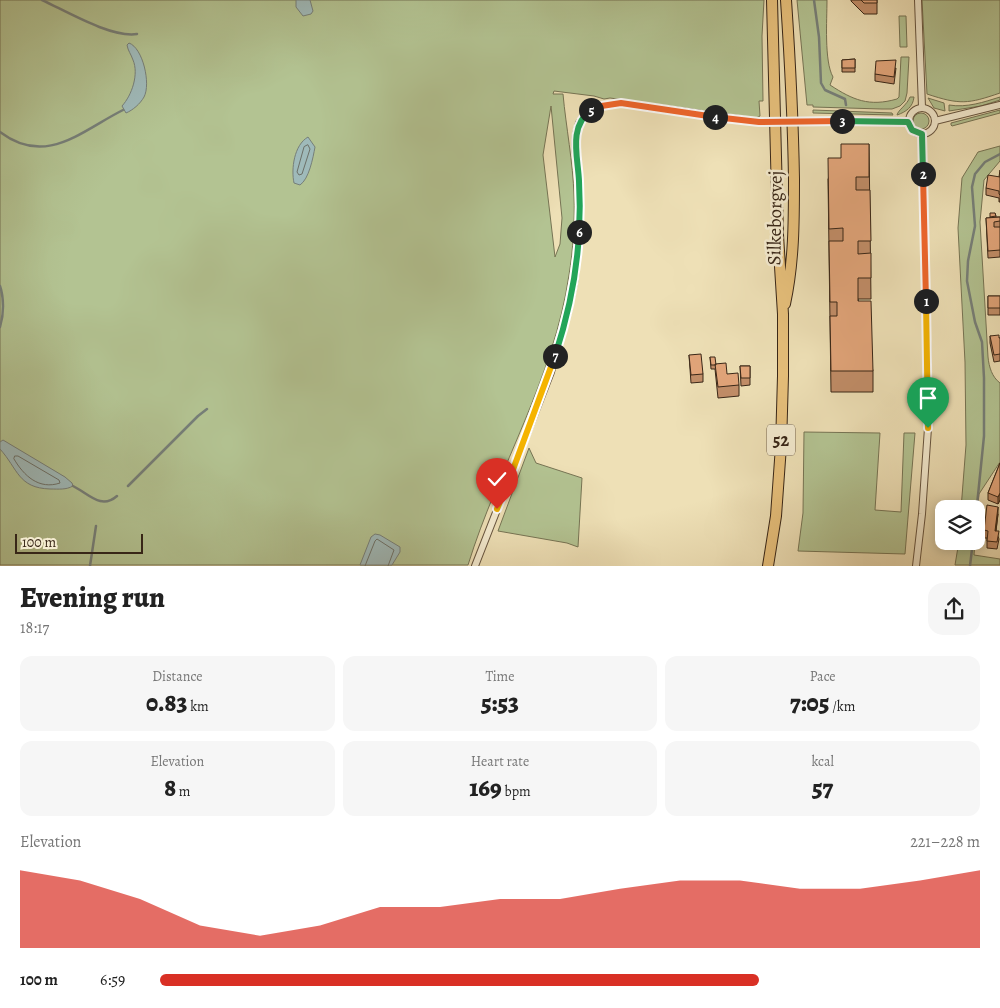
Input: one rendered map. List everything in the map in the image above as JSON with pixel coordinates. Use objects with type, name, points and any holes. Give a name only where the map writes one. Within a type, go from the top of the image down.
[{"type":"main road","name":"Silkeborgvej","points":[[768,566],[776,516],[781,446],[783,314],[779,267],[772,0]]},
{"type":"main road","name":"Silkeborgvej","points":[[783,314],[791,277],[794,220],[793,122],[786,0]]},
{"type":"street","points":[[918,0],[922,107]]},
{"type":"street","points":[[475,566],[550,372],[568,311],[575,278],[578,246],[580,195],[576,134],[579,123],[586,113],[595,107],[621,103],[723,118],[775,122],[908,122]]},
{"type":"street","points":[[935,121],[1000,105]]},
{"type":"street","points":[[922,107],[932,112],[935,121],[931,130],[922,134],[912,130],[908,122],[912,111],[922,107]]},
{"type":"street","points":[[916,566],[928,428],[922,134]]},
{"type":"green space","points":[[0,0],[764,0],[762,36],[763,101],[759,101],[760,116],[756,118],[554,91],[553,94],[563,94],[571,157],[574,225],[569,275],[562,313],[551,350],[480,529],[468,565],[0,565]],"holes":[[[551,106],[562,218],[560,244],[555,257],[543,155]]]},
{"type":"green space","points":[[797,0],[827,0],[827,51],[833,77],[830,85],[846,95],[862,101],[878,102],[897,99],[899,97],[901,57],[909,57],[905,101],[900,106],[892,109],[813,107],[813,105],[807,105]]},
{"type":"green space","points":[[922,0],[1000,0],[1000,93],[964,102],[927,94]]},
{"type":"green space","points":[[899,16],[906,16],[907,47],[900,47]]},
{"type":"green space","points":[[910,97],[914,97],[911,106],[906,111],[897,115],[899,111]]},
{"type":"green space","points":[[1000,97],[1000,100],[981,106],[949,111],[949,105],[982,103]]},
{"type":"green space","points":[[928,98],[944,103],[945,111],[934,108]]},
{"type":"green space","points":[[813,110],[892,113],[893,115],[813,113]]},
{"type":"green space","points":[[1000,110],[1000,113],[951,125],[951,123]]},
{"type":"green space","points":[[921,113],[929,121],[921,129],[913,121]]},
{"type":"green space","points":[[1000,146],[1000,161],[984,180],[980,222],[988,357],[991,372],[1000,383],[1000,462],[979,494],[978,500],[962,500],[966,445],[965,362],[958,228],[962,178],[978,152]]},
{"type":"green space","points":[[804,432],[880,433],[875,510],[901,512],[904,433],[915,433],[905,554],[798,551],[803,513]]},
{"type":"green space","points":[[529,448],[536,463],[582,478],[578,547],[567,543],[498,531]]},
{"type":"green space","points":[[958,550],[974,550],[974,555],[1000,559],[1000,565],[955,565]]},
{"type":"water","points":[[296,0],[310,0],[313,11],[311,14],[303,16],[296,7]]},
{"type":"water","points":[[129,43],[134,46],[142,59],[147,84],[142,100],[126,113],[122,106],[134,84],[135,78],[135,66],[127,45]]},
{"type":"water","points":[[308,137],[315,147],[308,173],[300,185],[294,183],[293,164],[299,146]]},
{"type":"water","points":[[3,440],[65,477],[73,486],[65,489],[50,489],[31,485],[20,476],[0,449],[0,442]]},
{"type":"water","points":[[375,534],[400,547],[400,552],[392,565],[360,565],[371,537]]},
{"type":"building","points":[[861,0],[877,0],[877,3],[864,3]]},
{"type":"building","points":[[855,59],[855,68],[842,68],[842,60]]},
{"type":"building","points":[[896,60],[894,77],[875,74],[876,61]]},
{"type":"building","points":[[841,144],[869,144],[869,177],[856,177],[856,190],[870,190],[871,241],[858,241],[858,254],[871,253],[871,278],[858,278],[858,301],[871,301],[873,371],[831,371],[830,316],[837,316],[837,302],[830,302],[829,241],[843,241],[843,228],[829,229],[828,158],[841,158]]},
{"type":"building","points":[[988,175],[1000,177],[1000,195],[999,191],[986,188]]},
{"type":"building","points":[[990,213],[995,213],[996,216],[990,217]]},
{"type":"building","points":[[1000,217],[1000,221],[994,222],[994,227],[1000,227],[1000,250],[988,251],[986,218]]},
{"type":"building","points":[[988,296],[1000,296],[1000,308],[988,308]]},
{"type":"building","points":[[999,335],[1000,354],[994,355],[990,336]]},
{"type":"building","points":[[701,354],[703,374],[691,375],[689,355]]},
{"type":"building","points":[[710,357],[715,357],[716,365],[711,365]]},
{"type":"building","points":[[726,363],[727,374],[738,373],[739,385],[718,387],[715,364]]},
{"type":"building","points":[[740,366],[750,366],[750,378],[741,378]]},
{"type":"building","points":[[1000,463],[1000,493],[998,497],[988,493]]},
{"type":"building","points":[[987,505],[998,507],[995,531],[999,531],[997,542],[987,541],[988,531],[985,530]]},
{"type":"waterway","points":[[42,0],[102,28],[126,34],[137,34]]},
{"type":"waterway","points":[[814,0],[819,37],[821,83],[825,90],[845,99],[846,105]]},
{"type":"waterway","points":[[0,132],[17,142],[33,146],[48,146],[78,135],[123,110]]},
{"type":"waterway","points":[[978,500],[984,436],[984,378],[982,342],[975,322],[967,281],[968,261],[975,226],[972,187],[975,174],[985,162],[1000,154]]},
{"type":"waterway","points":[[0,286],[3,306],[0,327]]},
{"type":"waterway","points":[[128,486],[207,409]]},
{"type":"waterway","points":[[73,486],[100,501],[111,500],[117,496]]},
{"type":"waterway","points":[[90,566],[96,526]]},
{"type":"waterway","points":[[970,566],[972,550]]},
{"type":"route","points":[[497,509],[550,372],[568,311],[575,278],[580,212],[576,146],[576,134],[579,123],[586,113],[595,107],[610,104],[621,103],[759,122],[908,122],[912,130],[922,134],[928,428]]}]
